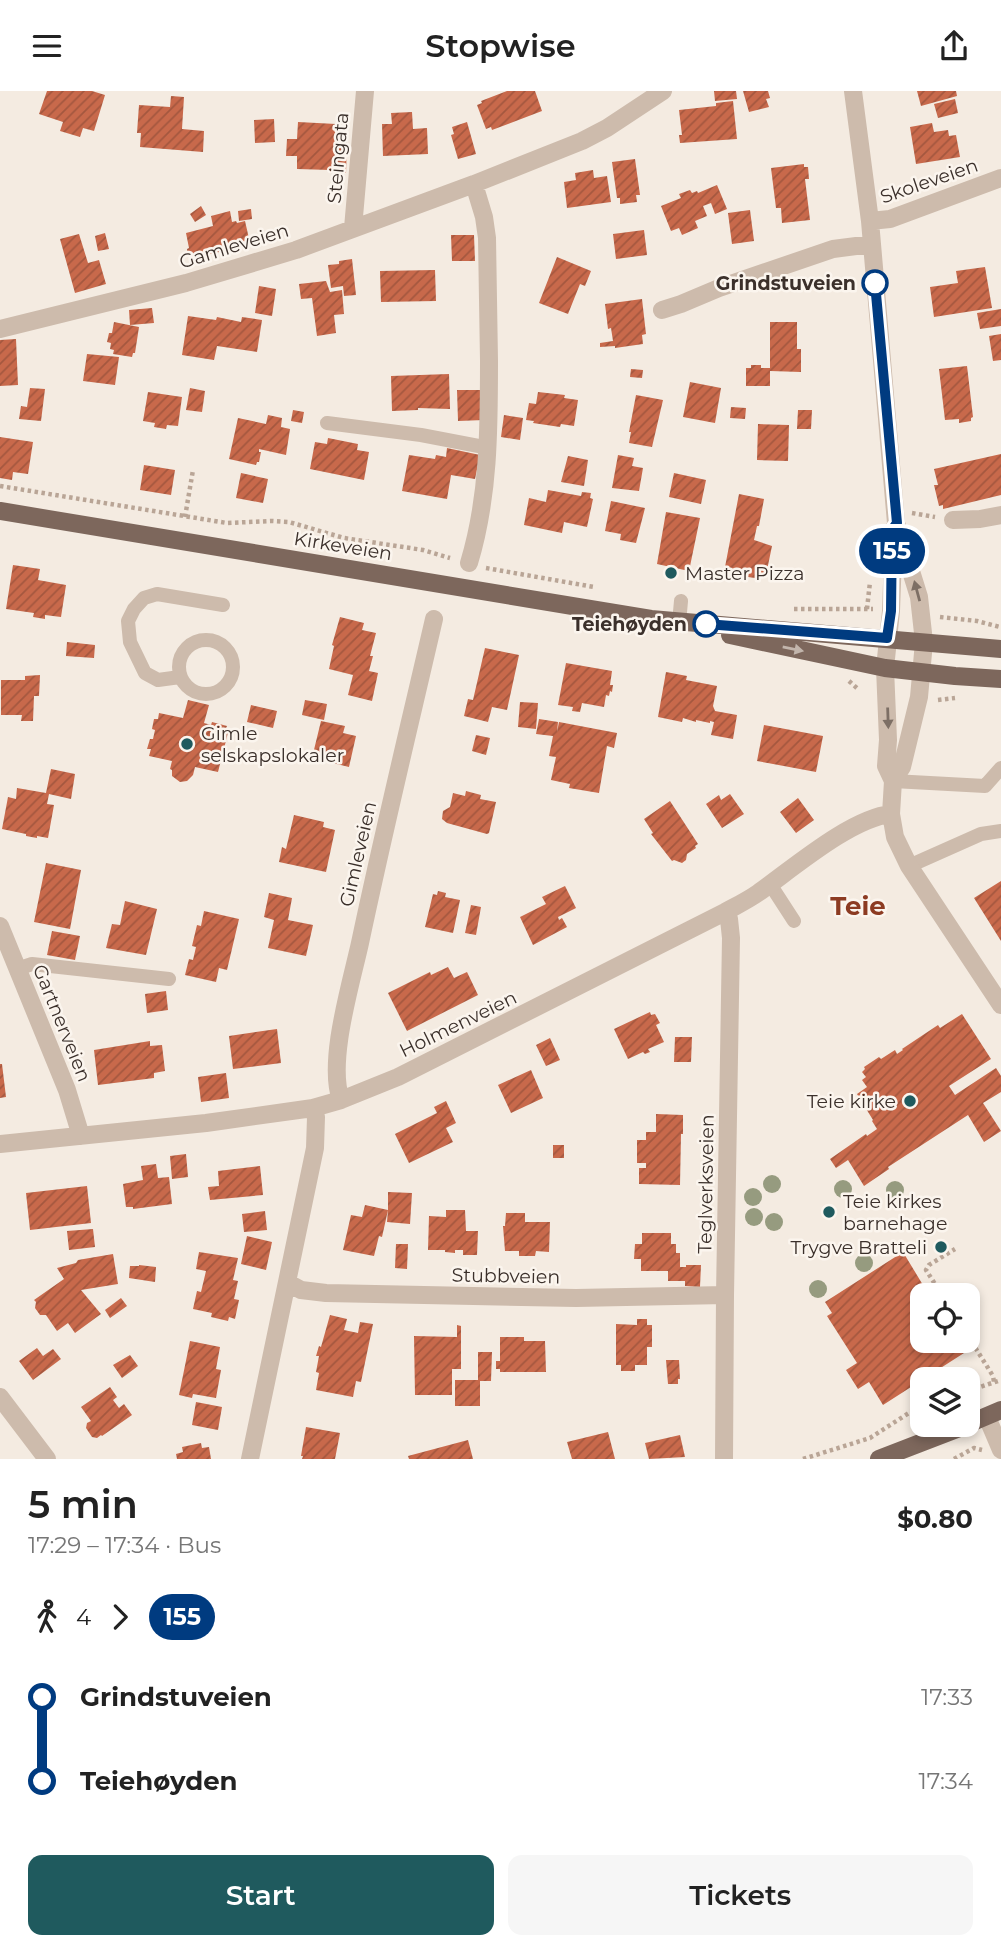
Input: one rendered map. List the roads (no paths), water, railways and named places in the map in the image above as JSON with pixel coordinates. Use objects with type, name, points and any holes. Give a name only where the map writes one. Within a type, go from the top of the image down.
[{"type":"main road","name":"Kirkeveien","points":[[0,511],[574,608],[679,623],[782,629],[886,653],[923,658],[1001,649]]},
{"type":"main road","name":"Kirkeveien","points":[[679,623],[778,646],[923,658],[1001,679]]},
{"type":"main road","points":[[879,1459],[934,1437]]},
{"type":"street","name":"Steingata","points":[[353,228],[365,91]]},
{"type":"street","name":"Gamleveien","points":[[0,329],[186,283],[296,250],[582,141],[663,91]]},
{"type":"street","points":[[853,91],[870,221],[897,523],[919,597],[923,658],[919,697],[901,767],[893,781],[891,814],[895,837],[909,866],[1001,1005]]},
{"type":"street","name":"Skoleveien","points":[[870,221],[891,219],[1001,178]]},
{"type":"street","points":[[469,563],[478,534],[489,448],[490,415],[487,237],[474,184]]},
{"type":"street","points":[[662,310],[832,249],[872,244]]},
{"type":"street","points":[[953,520],[1001,515]]},
{"type":"street","points":[[893,781],[886,766],[886,653],[891,611],[892,530],[897,523]]},
{"type":"street","name":"Gimleveien","points":[[341,1100],[335,1065],[346,1006],[434,619]]},
{"type":"street","name":"Holmenveien","points":[[0,1144],[206,1123],[313,1108],[341,1100],[398,1077],[725,912],[754,896],[850,828],[877,815],[891,814]]},
{"type":"street","name":"Teglverksveien","points":[[724,1459],[731,938],[729,919],[725,912]]},
{"type":"street","name":"Gartnerveien","points":[[0,926],[67,1090],[81,1136]]},
{"type":"street","points":[[250,1459],[315,1148],[316,1117],[313,1108]]},
{"type":"street","name":"Stubbveien","points":[[288,1283],[301,1290],[326,1293],[576,1298],[725,1295]]},
{"type":"street","points":[[0,1397],[47,1459]]},
{"type":"street","points":[[994,1414],[995,1450]]},
{"type":"lane","points":[[327,423],[421,435],[489,448]]},
{"type":"lane","points":[[180,677],[159,680],[145,673],[130,642],[128,621],[134,609],[144,598],[157,594],[223,605]]},
{"type":"lane","points":[[679,623],[681,601]]},
{"type":"lane","points":[[893,781],[985,786],[1001,768]]},
{"type":"lane","points":[[909,866],[981,834],[1001,831]]},
{"type":"lane","points":[[770,884],[793,921]]},
{"type":"lane","points":[[17,968],[32,964],[169,979]]},
{"type":"place","name":"Grindstuveien","points":[[875,283]]},
{"type":"place","name":"Master Pizza","points":[[671,573]]},
{"type":"place","name":"Teiehøyden","points":[[706,624]]},
{"type":"place","name":"Gimle selskapslokaler","points":[[187,744]]},
{"type":"place","name":"Teie kirke","points":[[910,1101]]},
{"type":"place","name":"Teie kirkes barnehage","points":[[829,1212]]},
{"type":"place","name":"Trygve Bratteli","points":[[941,1247]]},
{"type":"district","name":"Teie","points":[[858,906]]}]
